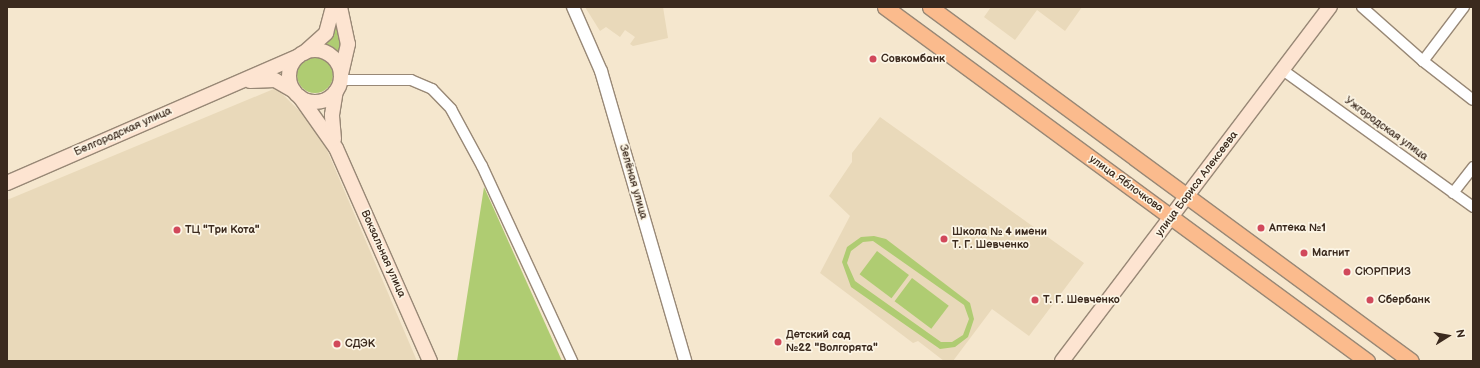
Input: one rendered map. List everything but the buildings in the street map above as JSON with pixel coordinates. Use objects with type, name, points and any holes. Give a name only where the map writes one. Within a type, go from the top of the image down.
[{"type":"main road","points":[[301,55],[316,50],[328,54],[337,62],[339,82],[322,101],[297,94],[290,71],[301,55],[326,33],[333,7]]},
{"type":"main road","name":"Вокзальная улица","points":[[336,148],[331,124],[348,44],[340,7]]},
{"type":"main road","name":"улица Яблочкова","points":[[885,7],[1367,361]]},
{"type":"main road","points":[[930,7],[1410,361]]},
{"type":"main road","name":"улица Бориса Алексеева","points":[[1062,361],[1284,71],[1330,7]]},
{"type":"main road","name":"Белгородская улица","points":[[7,183],[301,55]]},
{"type":"main road","name":"Белгородская улица","points":[[239,82],[272,79],[297,94]]},
{"type":"main road","name":"Вокзальная улица","points":[[297,94],[336,148],[430,361]]},
{"type":"street","name":"Зелёная улица","points":[[573,7],[602,70],[685,361]]},
{"type":"street","points":[[1362,7],[1423,61],[1473,100]]},
{"type":"street","points":[[1423,61],[1464,7]]},
{"type":"street","name":"Ужгородская улица","points":[[1284,71],[1473,207]]},
{"type":"street","points":[[339,82],[422,83],[451,109],[482,166],[572,361]]},
{"type":"street","points":[[1453,193],[1473,167]]},
{"type":"shaded area","points":[[585,7],[663,7],[668,38],[633,46],[630,44],[635,37],[625,30],[620,37],[606,27],[600,31]]},
{"type":"shaded area","points":[[991,7],[1082,7],[1065,31],[1037,10],[1015,40],[984,17]]},
{"type":"shaded area","points":[[276,88],[318,129],[417,361],[7,361],[7,200]]},
{"type":"shaded area","name":"Школа № 4 имени Т. Г. Шевченко","points":[[880,117],[1084,263],[1029,336],[992,309],[953,361],[944,361],[918,341],[913,343],[820,273],[850,216],[829,196],[852,162],[852,153]]},
{"type":"green space","points":[[339,10],[342,58],[332,48],[319,44],[336,22]]},
{"type":"green space","points":[[319,57],[328,62],[332,68],[332,82],[328,88],[319,93],[311,93],[302,88],[298,82],[297,71],[302,62],[308,58]]},
{"type":"green space","points":[[484,187],[562,361],[457,361]]},
{"type":"green space","points":[[874,236],[886,239],[970,303],[974,319],[968,337],[955,347],[940,349],[851,287],[842,262],[847,247],[861,237]],"holes":[[[873,241],[964,305],[969,319],[963,335],[952,342],[941,342],[855,281],[847,263],[851,251],[863,242]]]},
{"type":"green space","points":[[877,251],[909,275],[891,298],[860,274]]},
{"type":"green space","points":[[912,278],[949,306],[931,329],[895,301]]},
{"type":"place","name":"Совкомбанк","points":[[873,59]]},
{"type":"place","name":"Аптека №1","points":[[1261,228]]},
{"type":"place","name":"ТЦ \"Три Кота\"","points":[[177,230]]},
{"type":"place","name":"Школа № 4 имени Т. Г. Шевченко","points":[[944,239]]},
{"type":"place","name":"Магнит","points":[[1304,253]]},
{"type":"place","name":"СЮРПРИЗ","points":[[1347,272]]},
{"type":"place","name":"Т. Г. Шевченко","points":[[1035,300]]},
{"type":"place","name":"Сбербанк","points":[[1370,300]]},
{"type":"place","name":"Детский сад №22 \"Волгорята\"","points":[[778,342]]},
{"type":"place","name":"СДЭК","points":[[337,344]]}]
